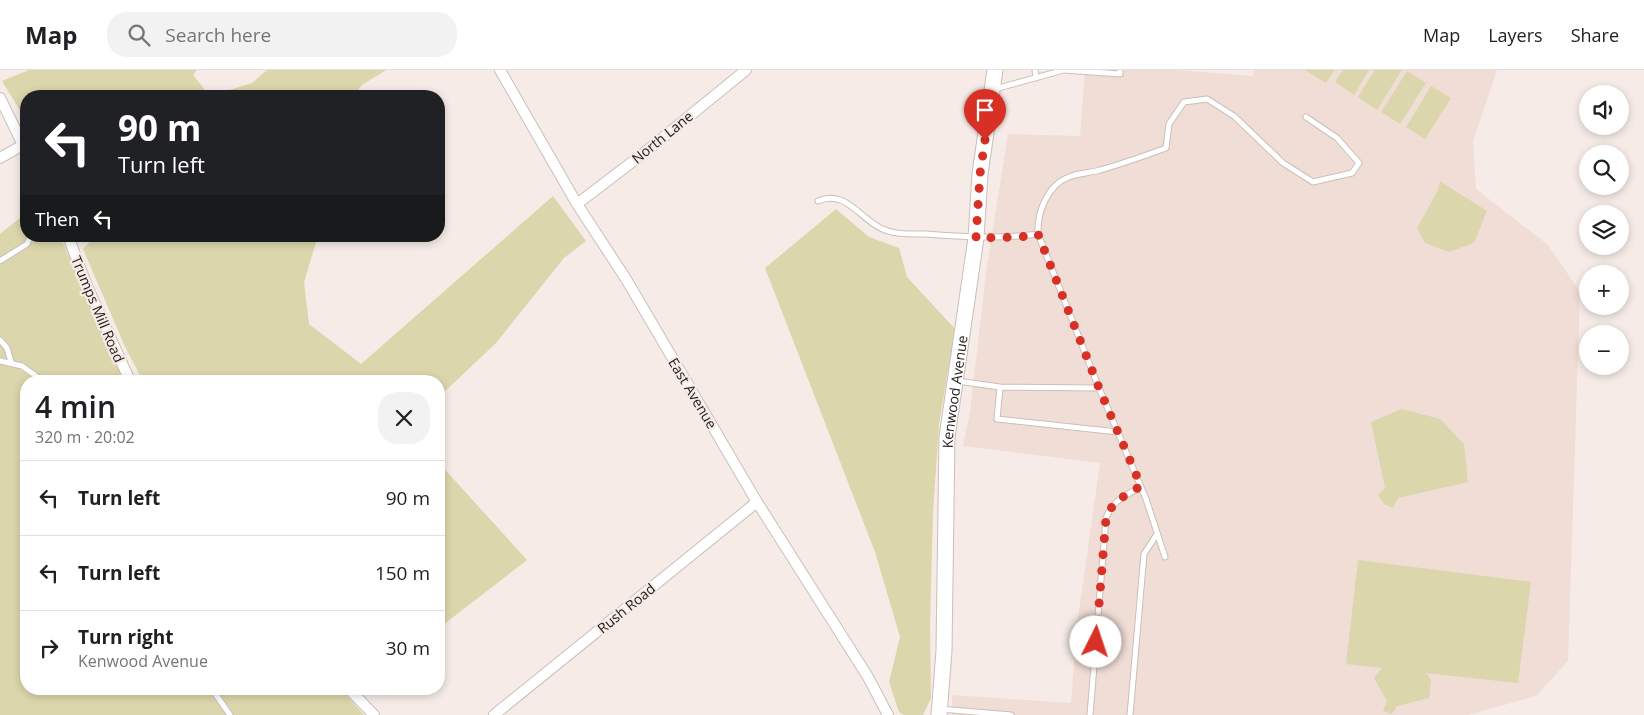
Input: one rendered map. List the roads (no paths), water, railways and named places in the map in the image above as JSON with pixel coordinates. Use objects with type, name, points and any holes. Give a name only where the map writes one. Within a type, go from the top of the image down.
[{"type":"main road","name":"Kenwood Avenue","points":[[939,712],[944,651],[947,437],[976,238],[980,174],[995,70]]},
{"type":"street","name":"East Avenue","points":[[500,70],[577,204],[626,279],[757,502],[868,677],[888,715]]},
{"type":"street","name":"North Lane","points":[[577,204],[644,153],[746,70]]},
{"type":"street","points":[[0,98],[20,138]]},
{"type":"street","points":[[0,158],[20,150]]},
{"type":"street","name":"Trumps Mill Road","points":[[70,242],[87,286],[127,375]]},
{"type":"street","name":"Rush Road","points":[[494,715],[757,502]]},
{"type":"street","points":[[355,695],[374,715]]},
{"type":"lane","points":[[1035,70],[1036,78]]},
{"type":"lane","points":[[992,90],[1064,70],[1120,74],[1120,70]]},
{"type":"lane","points":[[1165,557],[1141,486],[1099,388],[1038,234],[1037,221],[1039,213],[1046,199],[1061,181],[1069,177],[1098,171],[1166,148],[1169,124],[1184,102],[1207,99],[1234,116],[1284,163],[1314,182],[1352,173],[1359,163],[1337,138],[1306,117]]},
{"type":"lane","points":[[818,201],[825,198],[842,200],[887,231],[976,238],[1021,237],[1038,234]]},
{"type":"lane","points":[[0,261],[28,242]]},
{"type":"lane","points":[[0,340],[6,348],[11,362]]},
{"type":"lane","points":[[0,360],[22,366],[35,375]]},
{"type":"lane","points":[[954,380],[1000,387],[1099,388]]},
{"type":"lane","points":[[1000,387],[997,419],[1118,432]]},
{"type":"lane","points":[[1090,715],[1106,518],[1109,509],[1115,503],[1141,486]]},
{"type":"lane","points":[[1130,715],[1144,554],[1157,534]]},
{"type":"lane","points":[[216,695],[230,715]]},
{"type":"lane","points":[[939,712],[1011,715]]}]
